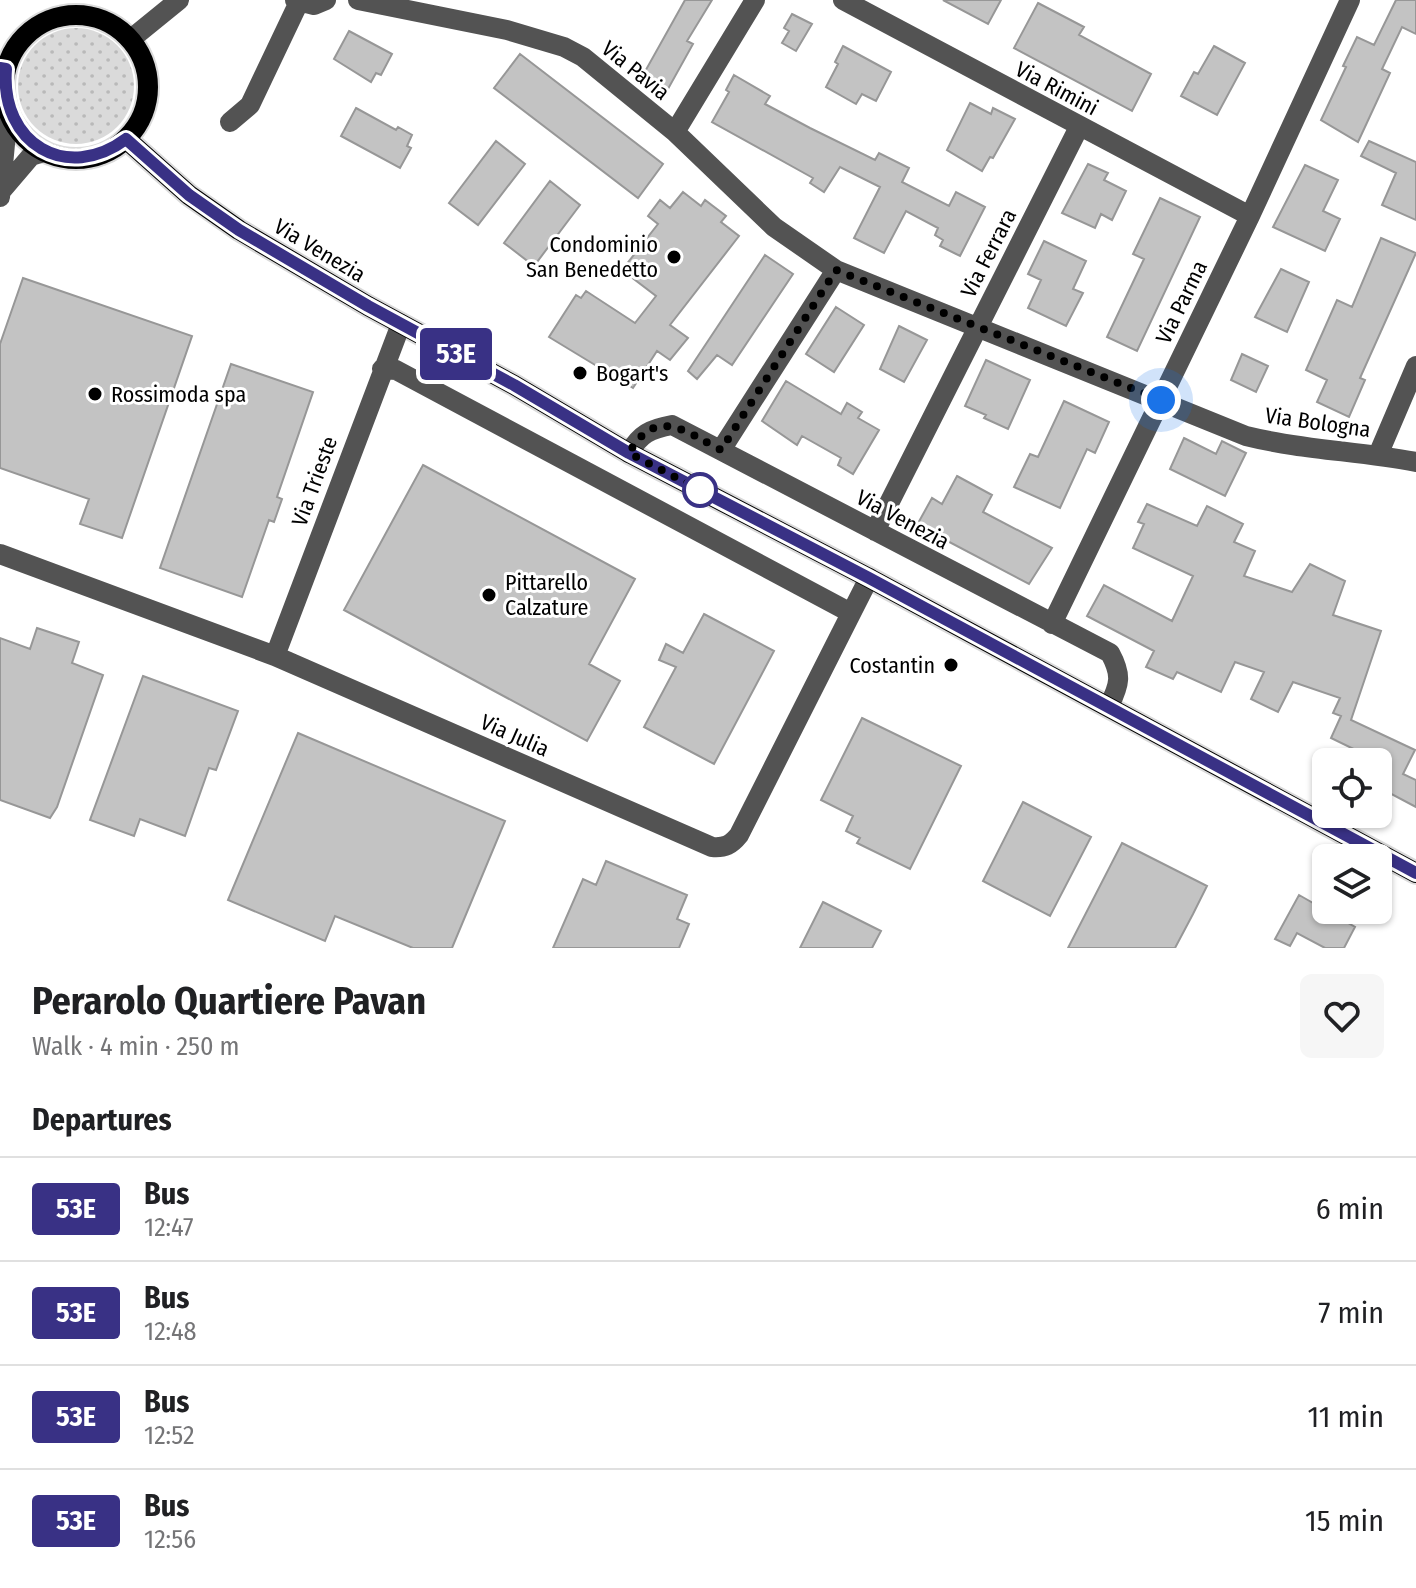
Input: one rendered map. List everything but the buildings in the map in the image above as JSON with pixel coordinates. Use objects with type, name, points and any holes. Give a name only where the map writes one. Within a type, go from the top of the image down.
[{"type":"main road","points":[[70,15],[92,17],[113,25],[131,39],[142,58],[148,90],[140,122],[126,139],[112,149],[87,158],[61,158],[44,152],[22,135],[8,112],[3,69],[14,49],[29,32],[48,20],[70,15]]},
{"type":"main road","name":"Via Venezia","points":[[126,139],[189,195],[239,230],[401,324],[514,385],[629,453],[1109,706],[1416,873]]},
{"type":"street","points":[[131,39],[179,0]]},
{"type":"street","points":[[230,122],[250,105],[297,1],[314,5],[326,0]]},
{"type":"street","name":"Via Pavia","points":[[358,0],[507,30],[564,47],[583,57],[675,132],[774,227],[836,270],[1161,400]]},
{"type":"street","points":[[675,132],[755,0]]},
{"type":"street","name":"Via Rimini","points":[[843,0],[1250,216]]},
{"type":"street","name":"Via Parma","points":[[1052,624],[1250,216],[1350,0]]},
{"type":"street","points":[[1,193],[8,112]]},
{"type":"street","name":"Via Ferrara","points":[[875,531],[1079,127]]},
{"type":"street","points":[[1,193],[31,156],[44,152]]},
{"type":"street","points":[[721,450],[836,270]]},
{"type":"street","name":"Via Trieste","points":[[275,656],[401,324]]},
{"type":"street","name":"Via Bologna","points":[[1161,400],[1256,438],[1292,446],[1378,455],[1416,366]]},
{"type":"street","points":[[382,369],[396,370],[851,613]]},
{"type":"street","name":"Via Venezia","points":[[629,453],[641,435],[654,428],[672,425],[1110,653],[1120,670],[1117,692],[1109,706]]},
{"type":"street","points":[[1378,455],[1416,462]]},
{"type":"street","name":"Via Julia","points":[[0,554],[275,656],[712,847],[722,848],[739,835],[869,578]]},
{"type":"shaded area","points":[[76,28],[98,33],[117,45],[129,64],[134,86],[129,108],[117,127],[98,139],[76,144],[54,139],[35,127],[23,108],[18,86],[23,64],[35,45],[54,33]]},
{"type":"bus line","name":"53E","points":[[0,68],[6,69],[4,84],[8,112],[22,135],[44,152],[61,158],[79,159],[96,156],[126,139],[189,195],[239,230],[368,306],[514,385],[629,453],[1109,706],[1416,873]]},
{"type":"place","name":"Condominio San Benedetto","points":[[674,257]]},
{"type":"place","name":"Bogart's","points":[[580,373]]},
{"type":"place","name":"Rossimoda spa","points":[[95,394]]},
{"type":"place","name":"Pittarello Calzature","points":[[489,595]]},
{"type":"place","name":"Costantin","points":[[951,665]]},
{"type":"route","points":[[700,490],[629,453],[641,435],[654,428],[672,425],[721,450],[836,270],[1161,400]]}]
